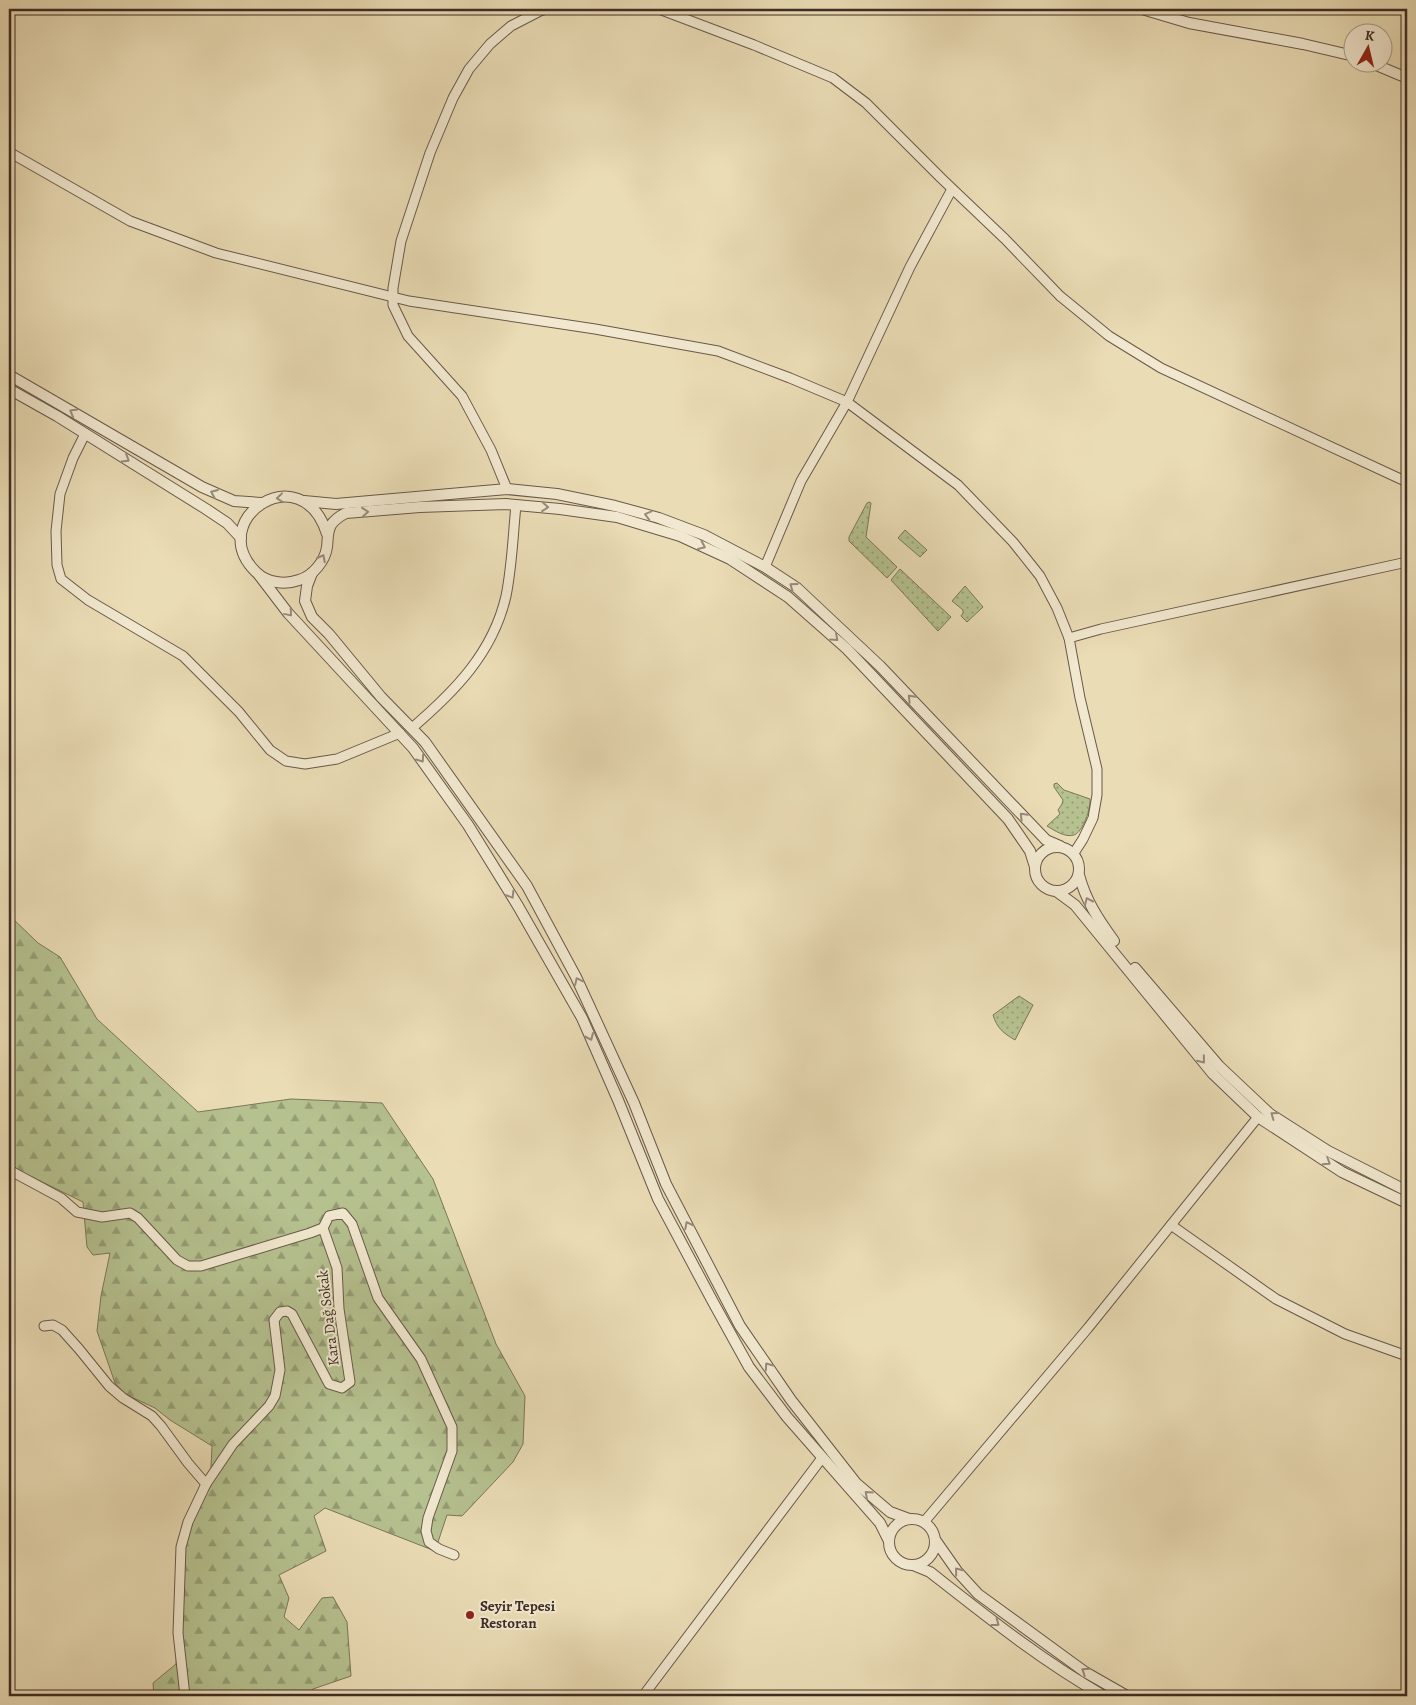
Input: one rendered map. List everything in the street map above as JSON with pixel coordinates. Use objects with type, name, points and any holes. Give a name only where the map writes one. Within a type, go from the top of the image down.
[{"type":"street","points":[[507,489],[491,450],[462,396],[408,336],[393,305],[393,288],[401,241],[430,153],[453,98],[469,70],[490,44],[511,26],[547,9]]},
{"type":"street","points":[[659,9],[754,44],[833,78],[866,103],[1005,239],[1060,296],[1109,336],[1161,368],[1407,482]]},
{"type":"street","points":[[1142,9],[1189,23],[1303,44],[1344,54]]},
{"type":"street","points":[[1393,72],[1407,78]]},
{"type":"street","points":[[9,152],[130,221],[216,253],[393,298],[595,329],[718,351],[847,402],[958,485],[1013,542],[1040,576],[1057,608],[1069,638],[1080,698],[1097,769],[1097,794],[1093,818],[1074,853]]},
{"type":"street","points":[[765,567],[801,481],[847,402],[910,267],[952,189]]},
{"type":"street","points":[[9,375],[202,487],[234,501],[261,503]]},
{"type":"street","points":[[9,389],[228,523],[241,538]]},
{"type":"street","points":[[85,434],[73,458],[60,494],[56,530],[57,565],[61,579],[88,600],[183,656],[239,712],[270,750],[286,761],[305,764],[337,759],[400,734]]},
{"type":"street","points":[[889,1541],[880,1523],[787,1417],[749,1367],[712,1302],[658,1199],[582,1018],[518,906],[468,825],[413,748],[288,612],[249,565],[243,552],[241,538],[244,524],[251,512],[261,503],[274,498],[288,497],[336,504],[507,489],[558,494],[615,506],[659,518],[704,535],[765,567],[797,588],[925,713],[1046,840],[1068,848],[1074,853],[1080,867],[1076,882],[1070,887],[1056,891]]},
{"type":"street","points":[[259,575],[271,581],[285,583],[300,580],[312,573],[322,562],[327,549],[327,534],[323,520],[314,509],[302,500]]},
{"type":"street","points":[[327,534],[337,518],[346,513],[420,507],[516,505],[560,508],[617,517],[680,536],[730,559],[788,597],[847,649],[1008,819],[1030,852],[1035,867],[1035,874],[1043,886],[1056,891],[1075,905],[1213,1074],[1258,1117],[1342,1172],[1407,1203]]},
{"type":"street","points":[[412,728],[438,706],[464,679],[483,653],[498,624],[506,596],[516,505]]},
{"type":"street","points":[[1069,638],[1101,628],[1407,562]]},
{"type":"street","points":[[312,573],[307,586],[305,600],[312,617],[329,634],[381,697],[425,742],[526,886],[576,976],[634,1103],[666,1184],[740,1326],[791,1400],[856,1483],[890,1512],[909,1519]]},
{"type":"street","points":[[1035,867],[1040,854],[1052,847],[1060,846]]},
{"type":"street","points":[[1079,875],[1095,915],[1118,948],[1219,1066],[1270,1114],[1328,1151],[1407,1191]]},
{"type":"street","points":[[924,1522],[1088,1328],[1258,1117]]},
{"type":"street","points":[[9,1170],[61,1198],[77,1212],[102,1217],[130,1213],[138,1218],[177,1260],[188,1266],[201,1266],[310,1233],[323,1228],[329,1216],[343,1213],[352,1224],[378,1298],[421,1359],[452,1427],[452,1452],[428,1518],[426,1531],[429,1542],[439,1549],[454,1555]]},
{"type":"street","points":[[1171,1225],[1276,1299],[1345,1334],[1407,1356]]},
{"type":"street","name":"Kara Dağ Sokak","points":[[185,1696],[178,1633],[181,1547],[188,1522],[206,1484],[233,1444],[269,1406],[275,1396],[280,1370],[274,1320],[280,1312],[287,1311],[292,1314],[329,1384],[342,1388],[350,1382],[339,1309],[337,1268],[323,1228]]},
{"type":"street","points":[[44,1326],[53,1325],[62,1330],[108,1386],[152,1416],[206,1484]]},
{"type":"street","points":[[643,1696],[822,1458]]},
{"type":"street","points":[[936,1540],[932,1555],[921,1564],[913,1565],[906,1565],[893,1556],[889,1541],[890,1533],[901,1521],[917,1519],[924,1522],[930,1527],[936,1540],[957,1571],[978,1594],[1085,1672],[1126,1696]]},
{"type":"street","points":[[913,1565],[930,1572],[1032,1650],[1079,1682],[1104,1696]]},
{"type":"green space","points":[[869,502],[871,503],[866,537],[897,567],[887,578],[849,541],[849,537]]},
{"type":"green space","points":[[905,530],[927,550],[920,557],[898,538]]},
{"type":"green space","points":[[900,569],[951,617],[938,631],[891,580]]},
{"type":"green space","points":[[965,586],[983,607],[967,622],[961,616],[963,610],[952,601]]},
{"type":"green space","points":[[1057,783],[1064,790],[1090,799],[1086,819],[1077,833],[1071,836],[1063,835],[1047,826],[1060,814],[1058,810],[1063,800],[1054,787],[1054,784]]},
{"type":"green space","points":[[9,915],[38,943],[60,957],[97,1019],[198,1112],[291,1099],[382,1103],[433,1179],[496,1344],[525,1396],[523,1444],[513,1462],[462,1516],[447,1515],[435,1551],[325,1508],[314,1516],[326,1551],[279,1575],[289,1598],[284,1617],[299,1630],[322,1598],[333,1597],[347,1622],[351,1676],[313,1689],[307,1696],[154,1696],[153,1683],[176,1664],[183,1553],[193,1518],[210,1487],[212,1446],[170,1420],[155,1408],[125,1394],[115,1383],[97,1331],[101,1296],[110,1253],[93,1255],[87,1247],[83,1202],[18,1170],[9,1162]]},
{"type":"green space","points":[[1019,996],[1033,1005],[1015,1040],[1001,1030],[993,1015]]},
{"type":"place","name":"Seyir Tepesi Restoran","points":[[470,1615]]}]
